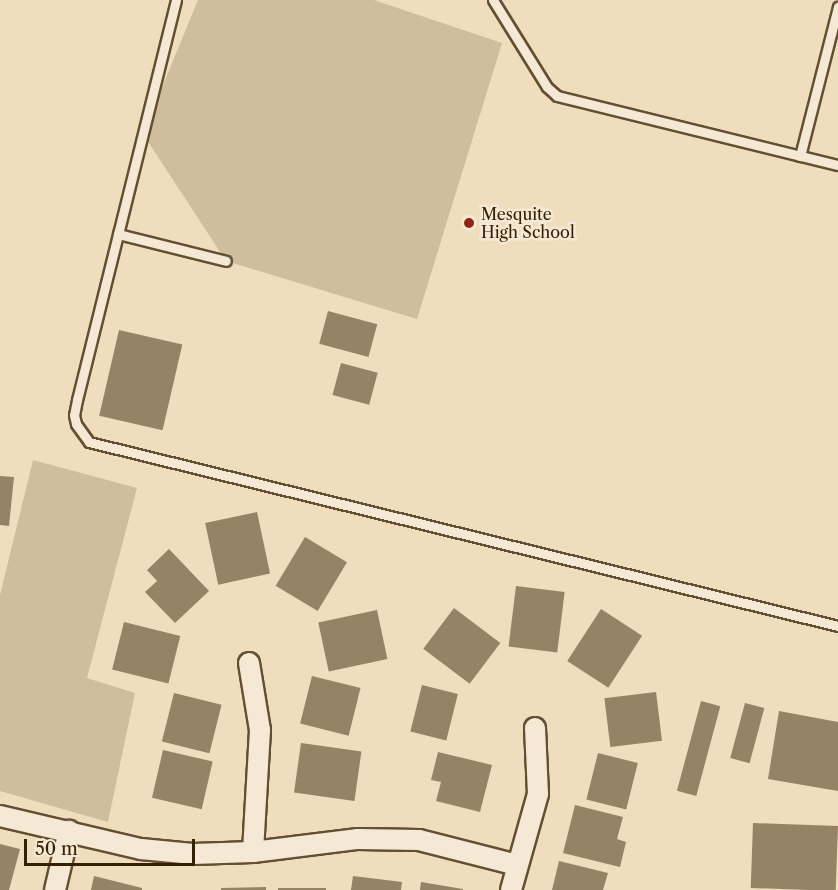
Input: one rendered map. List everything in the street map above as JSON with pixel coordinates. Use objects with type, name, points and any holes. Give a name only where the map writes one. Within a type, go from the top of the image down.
[{"type":"street","points":[[249,663],[261,730],[253,852]]},
{"type":"street","points":[[511,890],[538,794],[535,728]]},
{"type":"street","points":[[0,816],[141,849],[193,854],[253,852],[358,839],[419,840],[518,865]]},
{"type":"street","points":[[55,890],[69,831]]},
{"type":"lane","points":[[176,0],[74,415],[82,435],[89,441],[838,626]]},
{"type":"lane","points":[[493,0],[548,87],[557,96],[838,165]]},
{"type":"lane","points":[[800,156],[838,7]]},
{"type":"lane","points":[[118,234],[226,261]]},
{"type":"shaded area","points":[[198,0],[374,0],[502,43],[417,319],[226,261],[143,134]]},
{"type":"shaded area","points":[[33,460],[137,488],[87,678],[135,693],[108,822],[0,791],[0,595]]},
{"type":"building","points":[[328,311],[377,324],[368,357],[319,344]]},
{"type":"building","points":[[119,330],[182,345],[163,430],[99,416]]},
{"type":"building","points":[[341,363],[378,373],[369,405],[332,395]]},
{"type":"building","points":[[0,476],[14,477],[9,526],[0,525]]},
{"type":"building","points":[[257,512],[270,574],[218,585],[205,523]]},
{"type":"building","points":[[305,537],[347,562],[318,611],[276,586]]},
{"type":"building","points":[[169,549],[209,591],[175,623],[145,592],[157,581],[147,570]]},
{"type":"building","points":[[516,586],[565,592],[557,653],[509,647]]},
{"type":"building","points":[[454,608],[500,643],[470,684],[423,649]]},
{"type":"building","points":[[601,609],[642,636],[608,688],[567,661]]},
{"type":"building","points":[[377,610],[387,659],[329,671],[318,622]]},
{"type":"building","points":[[124,622],[180,636],[168,684],[112,670]]},
{"type":"building","points":[[312,676],[361,688],[349,736],[300,724]]},
{"type":"building","points":[[422,685],[458,694],[446,741],[410,732]]},
{"type":"building","points":[[656,692],[662,741],[610,747],[604,698]]},
{"type":"building","points":[[174,693],[222,705],[209,753],[162,742]]},
{"type":"building","points":[[701,701],[720,706],[696,796],[677,791]]},
{"type":"building","points":[[745,703],[764,708],[750,763],[730,758]]},
{"type":"building","points":[[779,711],[838,722],[838,791],[768,779]]},
{"type":"building","points":[[301,743],[361,751],[354,801],[294,793]]},
{"type":"building","points":[[163,750],[213,761],[202,809],[152,798]]},
{"type":"building","points":[[438,752],[492,765],[480,812],[436,801],[441,782],[431,780]]},
{"type":"building","points":[[598,753],[638,763],[626,809],[586,800]]},
{"type":"building","points":[[575,805],[623,817],[617,839],[626,842],[620,867],[563,853]]},
{"type":"building","points":[[753,823],[838,826],[836,890],[751,888]]},
{"type":"building","points":[[0,844],[20,849],[9,890],[0,890]]},
{"type":"building","points":[[559,861],[608,873],[603,890],[552,890]]},
{"type":"building","points":[[94,876],[142,888],[142,890],[91,890]]},
{"type":"building","points":[[353,876],[402,882],[401,890],[351,890]]},
{"type":"building","points":[[421,882],[463,889],[463,890],[420,890]]},
{"type":"building","points":[[266,887],[266,890],[221,890],[221,888]]},
{"type":"building","points":[[278,888],[326,888],[326,890],[278,890]]},
{"type":"place","name":"Mesquite High School","points":[[469,223]]}]
